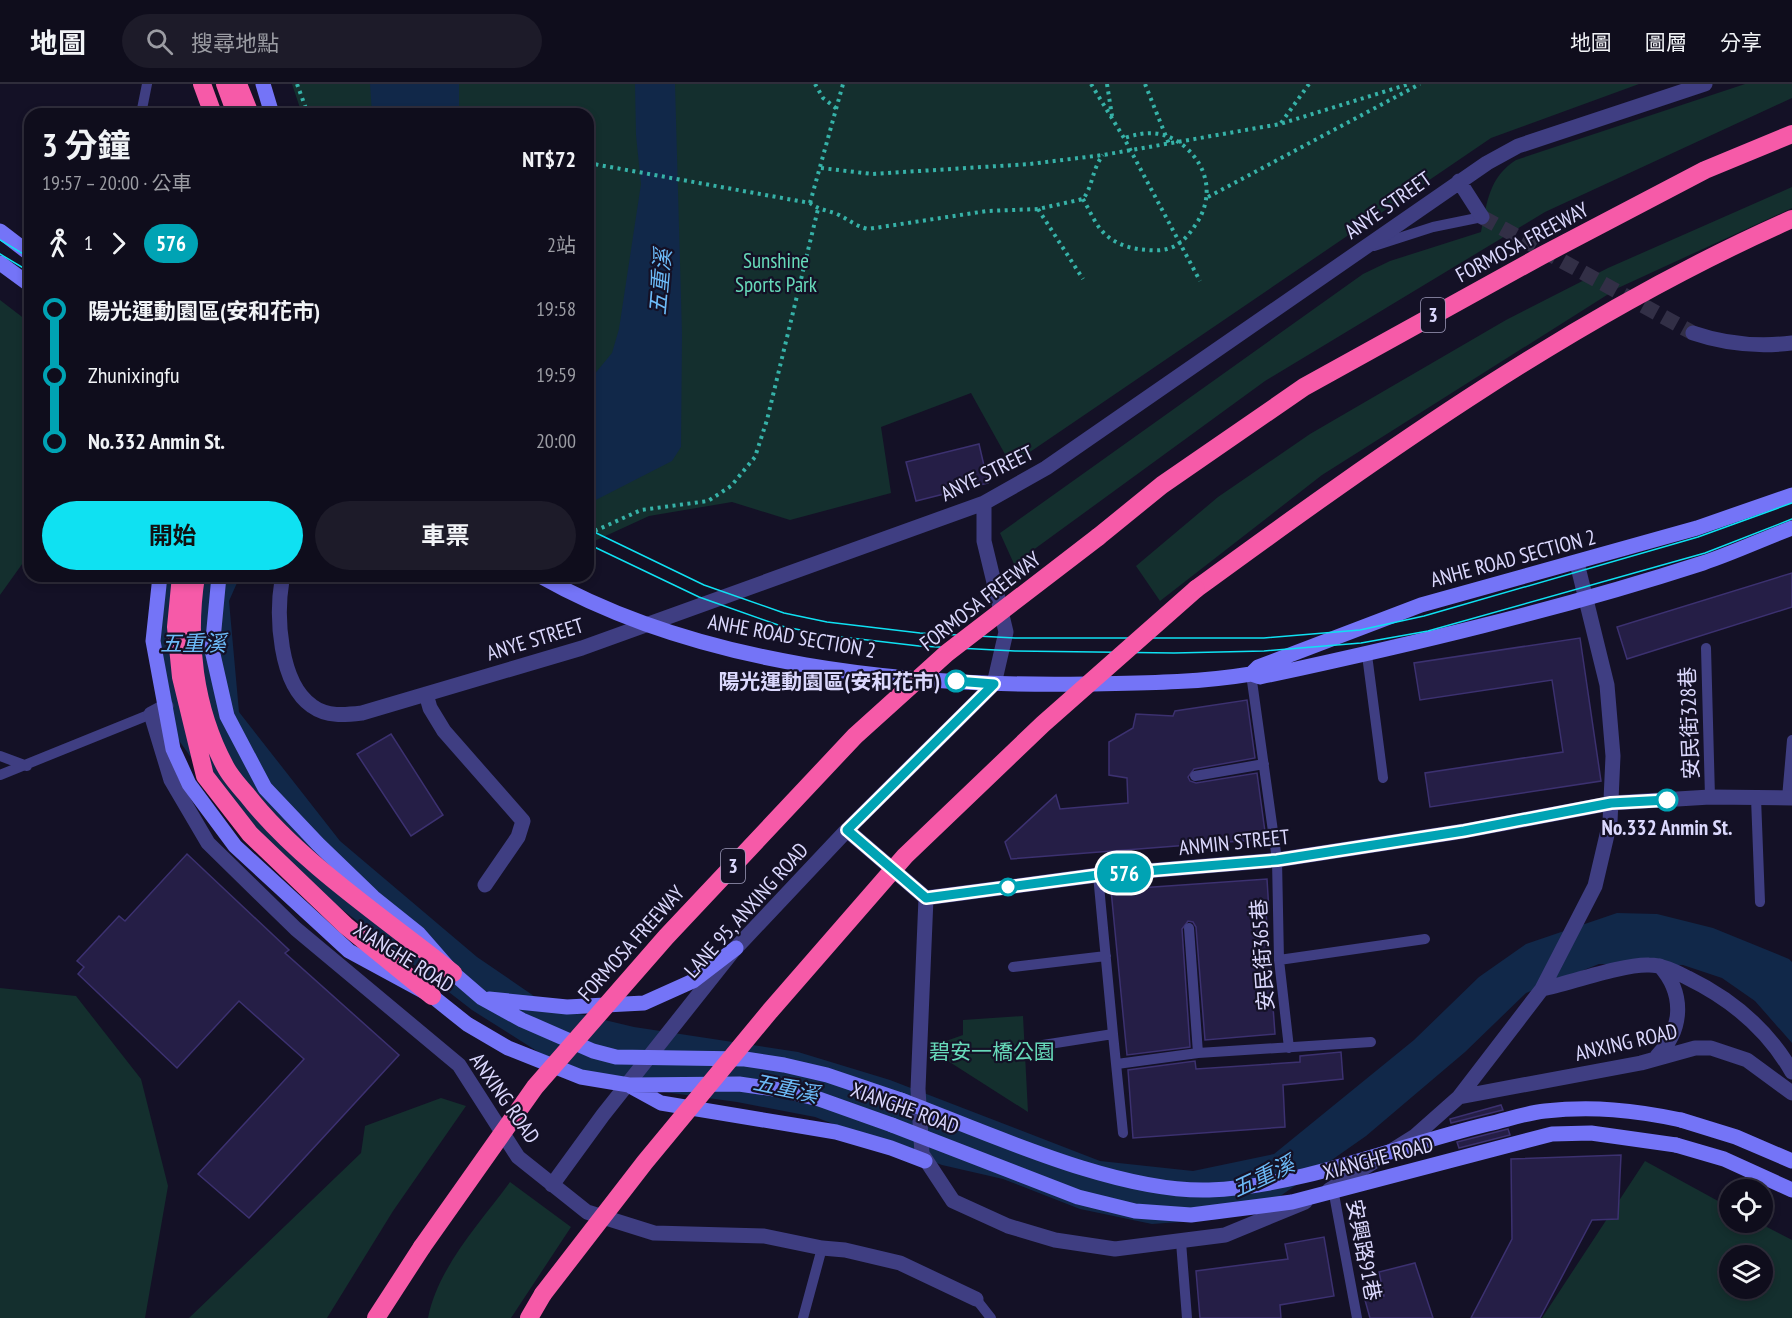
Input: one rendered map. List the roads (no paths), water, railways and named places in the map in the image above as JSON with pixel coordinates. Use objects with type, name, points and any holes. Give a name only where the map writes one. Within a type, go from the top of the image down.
[{"type":"highway","points":[[202,84],[211,108]]},
{"type":"highway","points":[[225,84],[234,108]]},
{"type":"highway","points":[[238,84],[248,108]]},
{"type":"highway","points":[[248,84],[255,108]]},
{"type":"highway","name":"FORMOSA FREEWAY","points":[[376,1318],[422,1247],[535,1087],[666,937],[855,735],[947,653],[1162,485],[1304,387],[1541,256],[1705,170],[1792,134]]},
{"type":"highway","points":[[529,1318],[543,1294],[645,1162],[762,1020],[905,856],[1043,724],[1196,589],[1363,467],[1582,326],[1738,243],[1792,219]]},
{"type":"highway","points":[[180,582],[176,627],[181,677],[198,717],[225,767],[266,817],[308,858],[453,973]]},
{"type":"highway","points":[[195,582],[190,632],[205,776],[231,812],[346,926],[432,996]]},
{"type":"main road","points":[[196,84],[206,108]]},
{"type":"main road","points":[[263,84],[270,108]]},
{"type":"main road","points":[[0,231],[24,249]]},
{"type":"main road","points":[[0,263],[24,281]]},
{"type":"main road","name":"ANHE ROAD SECTION 2","points":[[1251,674],[1258,667],[1421,605],[1696,528],[1792,495]]},
{"type":"main road","name":"ANHE ROAD SECTION 2","points":[[552,582],[594,604],[646,626],[714,646],[858,672],[994,684],[1142,683],[1251,674],[1260,677],[1367,655],[1586,597],[1705,562],[1792,528]]},
{"type":"main road","name":"XIANGHE ROAD","points":[[159,582],[153,641],[173,749],[189,784],[235,846],[349,951],[432,996],[467,1024],[508,1048],[581,1077],[629,1085],[739,1084],[800,1095],[886,1122],[1078,1197],[1135,1211],[1191,1215],[1292,1202],[1552,1134],[1591,1133],[1676,1145],[1724,1159],[1792,1190]]},
{"type":"main road","name":"XIANGHE ROAD","points":[[218,582],[212,650],[227,716],[247,758],[265,788],[318,844],[373,897],[418,933],[453,973],[482,998],[522,1020],[593,1051],[616,1057],[650,1059],[745,1059],[827,1075],[1093,1171],[1144,1184],[1208,1190],[1281,1180],[1443,1135],[1544,1111],[1628,1109],[1681,1120],[1736,1137],[1792,1161]]},
{"type":"main road","points":[[482,998],[567,1007],[644,1003],[693,981],[736,948]]},
{"type":"main road","points":[[629,1085],[661,1103],[836,1132],[923,1157]]},
{"type":"street","name":"ANYE STREET","points":[[282,582],[280,618],[286,660],[293,681],[312,706],[324,712],[342,715],[362,713],[582,648],[646,626],[984,503],[1046,468],[1460,181],[1518,146],[1705,84]]},
{"type":"street","points":[[1460,181],[1482,217]]},
{"type":"street","points":[[1693,333],[1713,340],[1741,344],[1792,343]]},
{"type":"street","points":[[984,503],[984,541],[1006,632],[994,684]]},
{"type":"street","points":[[847,830],[926,898],[918,1089],[923,1157],[953,1201],[1008,1226],[1056,1240],[1115,1249],[1181,1242],[1225,1234],[1266,1220],[1333,1189],[1415,1136],[1459,1097],[1546,984],[1595,886],[1607,836],[1613,756],[1607,685],[1577,563]]},
{"type":"street","name":"LANE 95, ANXING ROAD","points":[[552,1185],[736,948],[847,830],[994,684]]},
{"type":"street","points":[[426,694],[430,708],[444,731],[482,778],[519,813],[523,821],[518,837],[485,885]]},
{"type":"street","points":[[151,714],[166,706]]},
{"type":"street","name":"ANXING ROAD","points":[[151,714],[171,780],[208,843],[297,929],[459,1065],[518,1157],[587,1212],[654,1233],[764,1236],[822,1248],[845,1250],[900,1263],[976,1299]]},
{"type":"street","name":"ANMIN STREET","points":[[926,898],[1098,875],[1277,860],[1464,831],[1611,803],[1710,798],[1790,798]]},
{"type":"street","points":[[1546,984],[1638,966],[1660,966],[1713,990],[1733,1004],[1765,1034],[1792,1072]]},
{"type":"street","points":[[1657,1056],[1666,1047],[1674,1032],[1679,1000],[1675,987],[1660,966]]},
{"type":"street","name":"ANXING ROAD","points":[[1459,1097],[1641,1063],[1657,1056],[1695,1048],[1728,1053],[1764,1070],[1792,1093]]},
{"type":"lane","points":[[142,108],[147,84]]},
{"type":"lane","points":[[1359,251],[1432,227],[1482,217]]},
{"type":"lane","name":"安民街328巷","points":[[1706,648],[1710,798]]},
{"type":"lane","points":[[1367,655],[1383,778]]},
{"type":"lane","name":"安民街365巷","points":[[1251,674],[1277,860],[1279,960],[1289,1048]]},
{"type":"lane","points":[[0,775],[151,714]]},
{"type":"lane","points":[[1790,798],[1792,741]]},
{"type":"lane","points":[[0,756],[27,765]]},
{"type":"lane","points":[[1195,776],[1264,764]]},
{"type":"lane","points":[[1756,798],[1760,902]]},
{"type":"lane","points":[[1098,875],[1123,1133]]},
{"type":"lane","points":[[1189,928],[1198,1053]]},
{"type":"lane","points":[[1279,960],[1425,939]]},
{"type":"lane","points":[[1013,967],[1106,956]]},
{"type":"lane","points":[[1042,1045],[1113,1034]]},
{"type":"lane","points":[[1117,1064],[1198,1053],[1371,1042]]},
{"type":"lane","name":"安興路91巷","points":[[1333,1189],[1357,1318]]},
{"type":"lane","points":[[1181,1242],[1187,1318]]},
{"type":"lane","points":[[803,1318],[822,1248]]},
{"type":"lane","points":[[976,1299],[991,1318]]},
{"type":"water","points":[[370,84],[459,84],[459,108],[372,108]]},
{"type":"water","name":"五重溪","points":[[635,84],[675,84],[682,334],[681,447],[672,461],[594,501],[594,375],[612,353],[619,329],[641,184],[636,135]]},
{"type":"water","name":"五重溪","points":[[167,582],[237,582],[229,601],[239,712],[340,841],[477,957],[550,1007],[634,1027],[798,1052],[890,1080],[1100,1161],[1193,1171],[1274,1154],[1414,1040],[1479,977],[1526,944],[1617,913],[1657,914],[1713,928],[1789,959],[1792,962],[1792,1043],[1755,1001],[1722,978],[1683,965],[1599,964],[1526,993],[1465,1052],[1366,1136],[1276,1199],[1221,1219],[1152,1224],[1080,1209],[1003,1179],[942,1165],[815,1117],[737,1102],[584,1081],[472,1010],[246,835],[168,725],[152,641]]},
{"type":"tunnel","points":[[1482,217],[1693,333]]},
{"type":"tram line","points":[[0,240],[24,254]]},
{"type":"tram line","points":[[0,254],[24,268]]},
{"type":"tram line","points":[[594,532],[704,585],[784,613],[827,622],[920,633],[1015,638],[1264,638],[1360,630],[1424,616],[1698,537],[1792,503]]},
{"type":"tram line","points":[[594,547],[699,597],[781,626],[825,635],[919,646],[1015,651],[1174,653],[1264,651],[1361,643],[1428,631],[1705,553],[1792,519]]},
{"type":"place","name":"陽光運動園區(安和花市)","points":[[956,681]]},
{"type":"place","name":"No.332 Anmin St.","points":[[1667,800]]},
{"type":"park label","name":"Sunshine Sports Park","points":[[776,272]]},
{"type":"park label","name":"碧安一橋公園","points":[[992,1051]]}]
